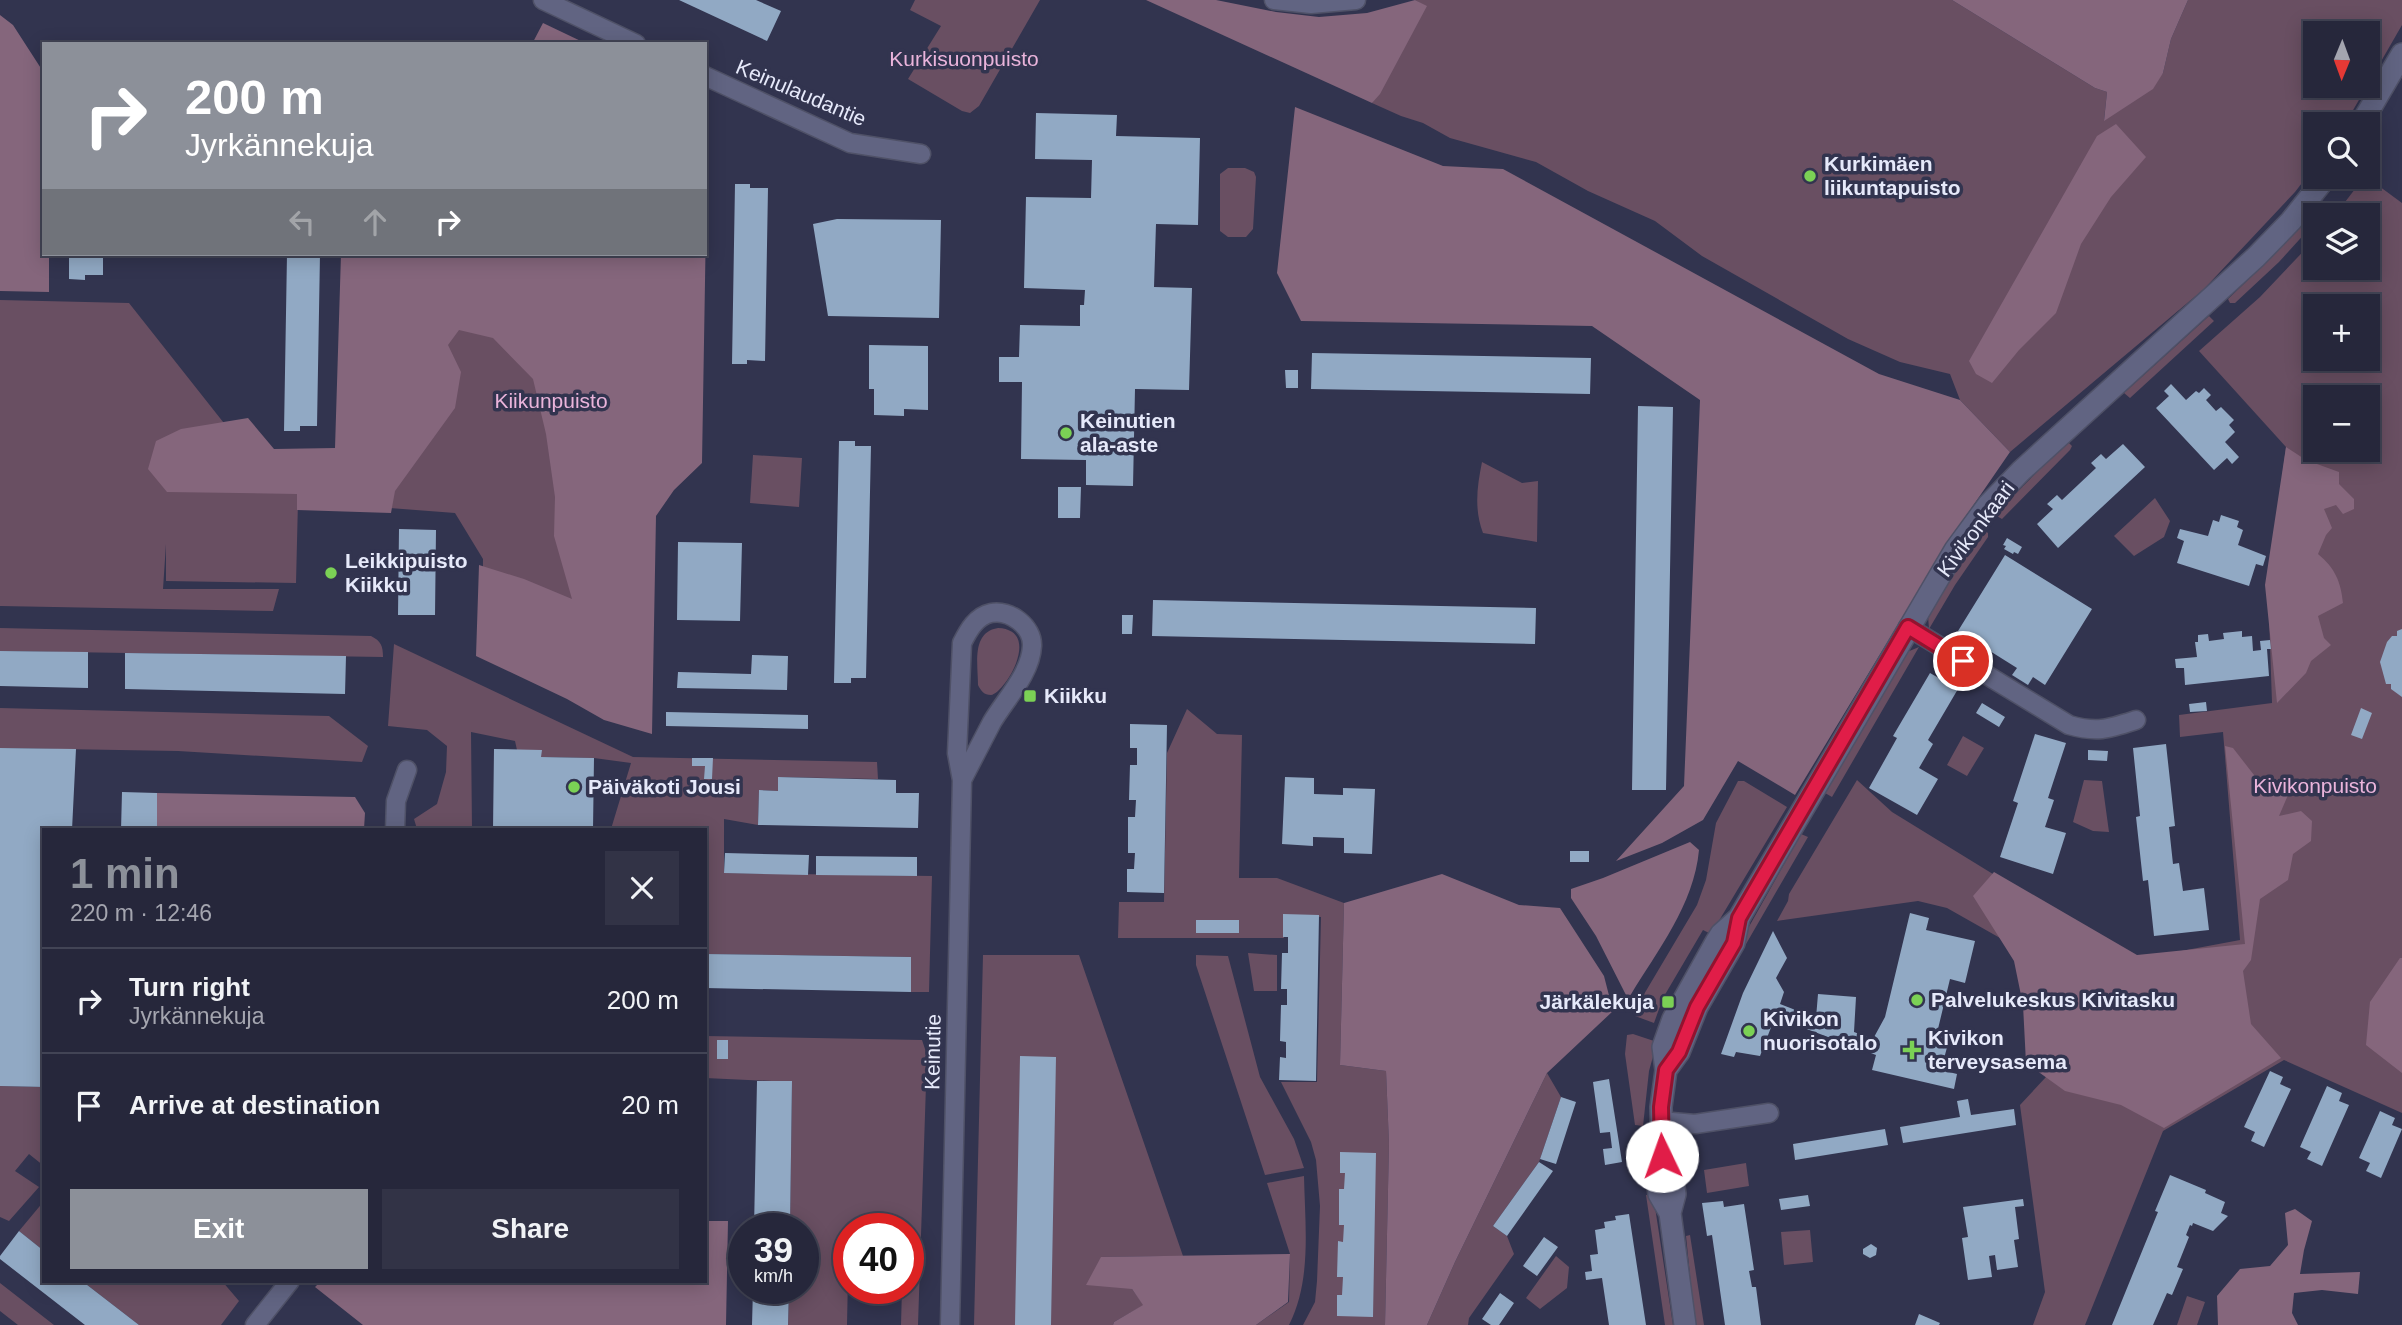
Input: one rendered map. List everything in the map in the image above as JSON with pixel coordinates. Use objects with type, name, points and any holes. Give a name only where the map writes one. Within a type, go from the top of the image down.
[{"type":"street","points":[[542,0],[632,42]]},
{"type":"street","points":[[1274,0],[1311,4],[1356,0]]},
{"type":"street","points":[[2368,112],[2402,54]]},
{"type":"street","name":"Keinulaudantie","points":[[707,77],[850,142],[921,154]]},
{"type":"street","name":"Kivikonkaari","points":[[1685,1325],[1670,1213],[1659,1194],[1656,1173],[1662,1156],[1660,1121],[1666,1070],[1663,1047],[1673,1019],[1721,934],[1739,918],[1955,550],[1988,505],[2021,471],[2256,257],[2291,221],[2316,189]]},
{"type":"street","name":"Keinutie","points":[[950,1325],[962,780],[957,752],[961,643],[970,627],[979,620],[990,613],[1002,613],[1018,621],[1029,631],[1032,645],[1029,662],[993,721],[962,780]]},
{"type":"street","points":[[1908,627],[2069,725],[2096,731],[2136,720]]},
{"type":"street","points":[[395,828],[396,801],[407,771]]},
{"type":"street","points":[[1660,1121],[1695,1124],[1769,1113]]},
{"type":"street","points":[[255,1325],[288,1283]]},
{"type":"green space","name":"Kurkisuonpuisto","points":[[915,0],[1040,0],[979,106],[970,113],[908,79],[941,26],[910,10]]},
{"type":"green space","points":[[1146,0],[1216,0],[1319,17],[1367,13],[1415,0],[1427,6],[1380,94],[1372,103]]},
{"type":"green space","name":"Kurkimäen liikuntapuisto","points":[[1415,0],[1952,0],[2095,88],[2107,92],[2104,120],[2163,73],[2171,39],[2188,0],[2402,0],[2402,25],[2380,63],[2380,21],[2303,21],[2303,98],[2360,98],[2352,112],[2303,112],[2303,182],[2295,192],[2204,289],[2010,452],[1960,400],[1950,374],[1900,362],[1848,339],[1702,256],[1655,221],[1588,191],[1536,162],[1450,138],[1423,123],[1372,103],[1425,6]]},
{"type":"green space","points":[[1952,0],[2188,0],[2171,39],[2163,73],[2153,89],[2104,121],[2107,92],[2095,88]]},
{"type":"green space","points":[[0,15],[13,25],[42,70],[42,256],[49,256],[49,292],[0,291]]},
{"type":"green space","points":[[543,23],[583,42],[533,42]]},
{"type":"green space","points":[[1295,107],[1443,166],[1503,169],[1879,374],[1960,400],[2010,452],[1946,545],[1795,795],[1738,761],[1703,820],[1662,843],[1616,861],[1684,786],[1700,400],[1592,326],[1301,321],[1277,273]]},
{"type":"green space","points":[[2116,124],[2146,157],[2111,197],[2081,244],[2056,313],[2019,350],[1992,383],[1976,374],[1969,361],[2097,136]]},
{"type":"green space","points":[[1228,168],[1245,168],[1254,172],[1256,177],[1253,229],[1246,237],[1228,237],[1220,231],[1220,174]]},
{"type":"green space","name":"Kivikonpuisto","points":[[2380,187],[2402,203],[2402,1113],[2284,1060],[2163,1131],[2085,1325],[2033,1325],[2045,1292],[2020,1105],[2115,1003],[1947,908],[1918,901],[1777,921],[1789,894],[1857,780],[1892,812],[2133,960],[2240,940],[2223,732],[2180,737],[2179,715],[2272,703],[2268,585],[2286,447],[2199,351],[2260,297],[2303,252],[2303,280],[2380,280],[2380,203],[2344,203],[2355,189],[2380,189]]},
{"type":"green space","points":[[2303,221],[2303,236],[2235,303],[2230,303],[2228,299],[2273,256]]},
{"type":"green space","points":[[341,256],[705,256],[702,463],[674,490],[656,516],[652,734],[604,720],[567,699],[476,656],[479,565],[524,579],[572,599],[554,536],[555,497],[546,434],[533,379],[493,338],[459,330],[448,345],[461,372],[455,408],[395,491],[391,513],[297,510],[297,494],[167,492],[148,469],[156,441],[181,429],[248,418],[274,449],[335,448]]},
{"type":"green space","name":"Kiikunpuisto","points":[[436,256],[439,256],[652,514],[648,729],[482,654],[483,559],[455,513],[298,501],[296,583],[166,581],[166,544],[163,589],[279,589],[273,611],[0,606],[0,300],[129,303],[246,451],[339,451]]},
{"type":"green space","points":[[2209,316],[2214,321],[2130,398],[2124,393]]},
{"type":"green space","points":[[2067,441],[2072,446],[2070,450],[2002,519],[1995,515]]},
{"type":"green space","points":[[2286,447],[2303,458],[2303,462],[2312,462],[2339,472],[2339,484],[2354,499],[2354,509],[2343,514],[2336,505],[2324,509],[2332,528],[2318,554],[2336,576],[2343,603],[2318,616],[2324,638],[2331,645],[2311,661],[2306,673],[2277,703],[2265,585]]},
{"type":"green space","points":[[753,455],[802,458],[799,507],[750,503]]},
{"type":"green space","points":[[1482,462],[1522,483],[1538,481],[1537,542],[1483,533],[1477,498]]},
{"type":"green space","points":[[2155,498],[2170,521],[2164,537],[2134,556],[2114,536]]},
{"type":"green space","points":[[1984,530],[1988,537],[1929,629],[1928,616],[1948,581]]},
{"type":"green space","points":[[0,628],[371,636],[381,644],[383,657],[0,651]]},
{"type":"green space","points":[[998,628],[1011,631],[1018,639],[1019,650],[1017,662],[1004,684],[997,692],[989,695],[978,685],[978,650],[983,636]]},
{"type":"green space","points":[[394,644],[633,757],[877,762],[878,779],[779,777],[778,791],[759,790],[758,825],[724,819],[724,873],[932,876],[929,992],[911,992],[911,957],[707,954],[707,828],[611,828],[631,763],[594,758],[541,757],[541,750],[517,750],[515,741],[471,732],[472,828],[417,828],[414,819],[437,804],[446,772],[447,746],[427,730],[388,726]]},
{"type":"green space","points":[[1919,647],[1832,797],[1825,793],[1907,652]]},
{"type":"green space","points":[[0,708],[329,716],[368,746],[362,762],[178,751],[0,748]]},
{"type":"green space","points":[[1187,709],[1217,734],[1242,735],[1239,878],[1277,878],[1344,903],[1340,1065],[1386,1071],[1389,1144],[1385,1325],[1303,1325],[1315,1302],[1317,1281],[1320,1206],[1316,1160],[1311,1142],[1281,1082],[1317,1082],[1321,917],[1284,916],[1284,938],[1118,938],[1119,902],[1164,902],[1167,753]]},
{"type":"green space","points":[[1963,736],[1984,748],[1967,776],[1947,765]]},
{"type":"green space","points":[[2225,746],[2233,748],[2254,775],[2252,788],[2271,791],[2284,785],[2291,788],[2279,816],[2301,811],[2312,821],[2311,841],[2293,854],[2288,880],[2260,899],[2251,960],[2243,971],[2251,1024],[2281,1058],[2164,1128],[2121,1105],[2065,1091],[2026,1063],[2023,1005],[2014,961],[1973,896],[1994,872],[2137,955],[2245,944]]},
{"type":"green space","points":[[2084,780],[2102,781],[2109,832],[2093,831],[2073,822]]},
{"type":"green space","points":[[1738,781],[1744,781],[1787,807],[1711,934],[1703,930],[1663,998],[1654,1023],[1635,1016],[1637,1006],[1697,905],[1706,880],[1716,823]]},
{"type":"green space","points":[[157,793],[355,797],[365,813],[364,828],[157,828]]},
{"type":"green space","points":[[1801,834],[1808,837],[1742,951],[1737,948]]},
{"type":"green space","points":[[1690,842],[1699,850],[1690,890],[1673,927],[1627,997],[1596,936],[1571,898],[1571,889]]},
{"type":"green space","points":[[1442,874],[1519,905],[1560,908],[1604,976],[1613,1011],[1547,1073],[1427,1325],[1385,1325],[1389,1144],[1386,1071],[1340,1065],[1344,903]]},
{"type":"green space","points":[[1248,953],[1277,955],[1277,991],[1254,991]]},
{"type":"green space","points":[[983,955],[1079,955],[1183,1256],[1101,1257],[1144,1305],[1113,1325],[974,1325]]},
{"type":"green space","points":[[1196,955],[1228,956],[1260,1077],[1294,1139],[1304,1168],[1265,1175],[1196,965]]},
{"type":"green space","points":[[2400,958],[2402,1073],[2366,1045],[2370,1002]]},
{"type":"green space","points":[[1633,1034],[1657,1042],[1649,1071],[1643,1126],[1635,1125],[1625,1054],[1627,1035]]},
{"type":"green space","points":[[707,1036],[922,1040],[927,1055],[922,1213],[833,1213],[833,1304],[847,1304],[847,1325],[788,1325],[789,1304],[819,1304],[819,1213],[790,1213],[792,1082],[707,1078]]},
{"type":"green space","points":[[1547,1073],[1561,1097],[1539,1162],[1493,1226],[1507,1236],[1514,1254],[1469,1318],[1468,1325],[1427,1325],[1455,1262]]},
{"type":"green space","points":[[0,1086],[42,1087],[42,1164],[29,1154],[15,1171],[39,1187],[9,1221],[0,1217]]},
{"type":"green space","points":[[1746,1163],[1749,1186],[1707,1193],[1704,1170]]},
{"type":"green space","points":[[1304,1176],[1304,1271],[1296,1308],[1289,1325],[1256,1325],[1289,1302],[1290,1254],[1267,1183]]},
{"type":"green space","points":[[1653,1194],[1673,1325],[1665,1325],[1646,1195]]},
{"type":"green space","points":[[42,1203],[42,1249],[19,1231]]},
{"type":"green space","points":[[2295,1209],[2312,1221],[2300,1274],[2360,1272],[2358,1294],[2322,1290],[2294,1293],[2292,1313],[2298,1325],[2218,1325],[2217,1296],[2240,1269],[2270,1266],[2288,1245],[2285,1213]]},
{"type":"green space","points":[[707,1221],[728,1221],[726,1325],[363,1325],[315,1287],[319,1283],[707,1283]]},
{"type":"green space","points":[[1810,1230],[1813,1262],[1784,1265],[1781,1232]]},
{"type":"green space","points":[[1690,1235],[1704,1325],[1695,1325],[1686,1236]]},
{"type":"green space","points":[[1290,1254],[1288,1302],[1256,1325],[1113,1325],[1143,1305],[1132,1289],[1086,1285],[1101,1257]]},
{"type":"green space","points":[[1556,1256],[1569,1267],[1567,1288],[1540,1309],[1526,1298]]},
{"type":"green space","points":[[0,1283],[54,1325],[18,1325],[0,1311]]},
{"type":"green space","points":[[85,1283],[224,1283],[239,1301],[221,1325],[139,1325]]},
{"type":"green space","points":[[2187,1296],[2205,1302],[2197,1325],[2177,1325]]},
{"type":"green space","points":[[902,1304],[919,1304],[918,1325],[901,1325]]},
{"type":"building","points":[[679,0],[756,0],[781,11],[767,41]]},
{"type":"building","points":[[1036,113],[1117,115],[1116,136],[1200,138],[1198,225],[1156,224],[1154,287],[1192,288],[1189,390],[1135,389],[1133,486],[1086,485],[1086,460],[1021,459],[1022,382],[999,382],[999,357],[1019,357],[1020,325],[1080,326],[1080,305],[1084,305],[1085,290],[1024,288],[1026,197],[1091,198],[1092,160],[1035,159]]},
{"type":"building","points":[[735,184],[750,184],[750,188],[768,188],[765,361],[747,360],[747,364],[732,364]]},
{"type":"building","points":[[837,219],[941,220],[939,318],[828,316],[813,224]]},
{"type":"building","points":[[69,256],[103,256],[103,275],[85,275],[85,280],[69,279]]},
{"type":"building","points":[[287,256],[320,256],[317,426],[300,426],[300,431],[284,431]]},
{"type":"building","points":[[869,345],[928,346],[928,410],[904,409],[904,416],[874,415],[874,389],[869,389]]},
{"type":"building","points":[[1312,353],[1591,358],[1590,394],[1311,389]]},
{"type":"building","points":[[1285,370],[1298,370],[1298,388],[1286,388]]},
{"type":"building","points":[[2171,384],[2186,400],[2204,388],[2211,395],[2206,400],[2216,411],[2221,407],[2234,420],[2229,425],[2235,432],[2225,442],[2239,457],[2232,464],[2227,458],[2214,470],[2156,408],[2169,396],[2164,391]]},
{"type":"building","points":[[1638,406],[1673,407],[1666,790],[1632,790]]},
{"type":"building","points":[[839,441],[855,441],[855,446],[871,446],[866,678],[851,678],[851,683],[834,683]]},
{"type":"building","points":[[2123,444],[2145,467],[2058,548],[2037,524],[2053,509],[2047,504],[2057,495],[2062,500],[2096,468],[2091,463],[2101,454],[2106,459]]},
{"type":"building","points":[[1058,487],[1081,487],[1080,518],[1058,518]]},
{"type":"building","points":[[2221,515],[2239,521],[2237,527],[2243,530],[2238,545],[2266,556],[2263,566],[2256,564],[2249,586],[2177,563],[2184,541],[2177,538],[2180,529],[2208,536],[2213,520],[2219,522]]},
{"type":"building","points":[[399,529],[436,530],[435,615],[398,615]]},
{"type":"building","points":[[2007,538],[2022,547],[2018,554],[2004,549]]},
{"type":"building","points":[[678,542],[742,543],[740,621],[677,620]]},
{"type":"building","points":[[2005,555],[2092,609],[2045,685],[2033,677],[2028,685],[2012,675],[2017,668],[1958,631]]},
{"type":"building","points":[[1153,600],[1536,608],[1535,644],[1152,636]]},
{"type":"building","points":[[1122,615],[1133,615],[1132,634],[1122,634]]},
{"type":"building","points":[[2402,629],[2402,697],[2391,689],[2391,684],[2386,684],[2380,662],[2387,642]]},
{"type":"building","points":[[2242,631],[2242,637],[2252,636],[2253,651],[2261,650],[2260,641],[2270,640],[2271,649],[2267,649],[2269,676],[2185,685],[2184,668],[2176,668],[2175,659],[2197,657],[2195,642],[2198,642],[2198,635],[2208,634],[2209,641],[2224,639],[2223,633]]},
{"type":"building","points":[[0,651],[88,652],[88,688],[0,686]]},
{"type":"building","points":[[125,653],[346,656],[345,694],[125,689]]},
{"type":"building","points":[[752,655],[788,656],[787,690],[677,688],[678,672],[751,674]]},
{"type":"building","points":[[1930,673],[1958,689],[1928,740],[1933,744],[1919,768],[1938,779],[1917,815],[1869,788],[1897,738],[1893,736]]},
{"type":"building","points":[[2206,702],[2207,711],[2190,712],[2189,704]]},
{"type":"building","points":[[1982,703],[2005,717],[1999,727],[1976,713]]},
{"type":"building","points":[[2361,708],[2372,713],[2362,739],[2351,735]]},
{"type":"building","points":[[666,712],[808,715],[808,729],[666,726]]},
{"type":"building","points":[[1130,724],[1167,725],[1164,893],[1127,892],[1127,869],[1134,869],[1135,853],[1128,853],[1128,817],[1135,817],[1136,800],[1129,800],[1130,765],[1137,765],[1137,748],[1130,748]]},
{"type":"building","points":[[2035,734],[2066,743],[2048,798],[2054,800],[2045,827],[2066,833],[2053,874],[2000,857],[2018,803],[2013,801]]},
{"type":"building","points":[[2166,744],[2175,826],[2169,827],[2173,864],[2179,863],[2183,891],[2204,888],[2209,930],[2154,936],[2148,880],[2143,881],[2136,817],[2140,816],[2133,748]]},
{"type":"building","points":[[0,748],[76,749],[72,828],[42,828],[42,1087],[0,1086]]},
{"type":"building","points":[[494,749],[542,750],[541,757],[594,758],[593,828],[493,828]]},
{"type":"building","points":[[2088,750],[2108,751],[2107,761],[2088,760]]},
{"type":"building","points":[[692,758],[713,758],[712,779],[704,779],[705,766],[692,766]]},
{"type":"building","points":[[778,777],[896,780],[896,793],[919,793],[918,828],[758,825],[759,790],[778,791]]},
{"type":"building","points":[[1285,777],[1314,778],[1314,794],[1343,795],[1343,788],[1375,789],[1372,854],[1344,853],[1344,838],[1313,837],[1313,846],[1282,844]]},
{"type":"building","points":[[122,792],[157,793],[157,828],[121,828]]},
{"type":"building","points":[[1570,851],[1589,851],[1589,862],[1570,862]]},
{"type":"building","points":[[725,853],[809,855],[808,875],[724,873]]},
{"type":"building","points":[[816,856],[917,857],[917,876],[816,875]]},
{"type":"building","name":"Palvelukeskus Kivitasku","points":[[1910,913],[1929,918],[1926,930],[1975,941],[1965,983],[1950,979],[1937,1033],[1950,1036],[1941,1070],[1957,1074],[1954,1089],[1872,1070],[1876,1055],[1775,1017],[1760,1056],[1736,1052],[1734,1057],[1721,1054],[1743,993],[1773,931],[1787,958],[1776,978],[1784,992],[1780,1004],[1816,1018],[1818,994],[1856,997],[1854,1032],[1873,1039],[1885,1017]]},
{"type":"building","points":[[1283,914],[1319,915],[1316,1081],[1279,1080],[1280,1057],[1286,1058],[1286,1042],[1280,1041],[1281,1005],[1287,1005],[1287,989],[1281,989],[1282,953],[1288,953],[1288,937],[1283,937]]},
{"type":"building","points":[[1196,920],[1239,920],[1239,933],[1196,933]]},
{"type":"building","points":[[707,954],[911,957],[911,992],[707,988]]},
{"type":"building","points":[[717,1040],[728,1040],[728,1059],[717,1059]]},
{"type":"building","points":[[1020,1056],[1056,1057],[1051,1325],[1015,1325]]},
{"type":"building","points":[[2270,1071],[2283,1077],[2280,1084],[2291,1089],[2264,1147],[2251,1141],[2255,1132],[2244,1127]]},
{"type":"building","points":[[1609,1079],[1622,1162],[1605,1165],[1603,1149],[1612,1148],[1610,1132],[1600,1133],[1593,1082]]},
{"type":"building","points":[[757,1081],[792,1081],[790,1213],[754,1213]]},
{"type":"building","points":[[2327,1086],[2342,1093],[2339,1101],[2349,1105],[2322,1166],[2307,1159],[2311,1152],[2300,1147]]},
{"type":"building","points":[[1561,1097],[1576,1102],[1556,1164],[1540,1159]]},
{"type":"building","points":[[1968,1099],[1971,1115],[2014,1109],[2016,1125],[1903,1143],[1900,1127],[1960,1117],[1957,1101]]},
{"type":"building","points":[[2380,1111],[2395,1118],[2392,1125],[2402,1129],[2381,1178],[2366,1171],[2370,1163],[2359,1158]]},
{"type":"building","points":[[1885,1129],[1888,1145],[1795,1160],[1793,1144]]},
{"type":"building","points":[[1340,1152],[1376,1153],[1373,1317],[1337,1316],[1337,1295],[1342,1295],[1343,1277],[1337,1277],[1338,1241],[1343,1242],[1344,1225],[1339,1225],[1339,1189],[1344,1189],[1345,1173],[1340,1173]]},
{"type":"building","points":[[1539,1162],[1553,1171],[1507,1236],[1493,1226]]},
{"type":"building","points":[[2170,1175],[2206,1190],[2205,1193],[2225,1202],[2221,1213],[2228,1216],[2213,1231],[2193,1223],[2190,1225],[2186,1235],[2189,1237],[2177,1267],[2183,1269],[2172,1295],[2167,1293],[2153,1325],[2112,1325],[2158,1212],[2155,1211]]},
{"type":"building","points":[[1808,1195],[1810,1206],[1781,1210],[1779,1199]]},
{"type":"building","points":[[2023,1199],[2024,1206],[2015,1207],[2019,1239],[2014,1240],[2018,1267],[1997,1270],[1995,1255],[1989,1256],[1992,1277],[1968,1280],[1962,1238],[1968,1237],[1963,1207]]},
{"type":"building","points":[[1723,1201],[1724,1207],[1744,1204],[1754,1270],[1749,1271],[1752,1287],[1756,1287],[1761,1325],[1725,1325],[1712,1235],[1707,1236],[1702,1203]]},
{"type":"building","points":[[1629,1214],[1646,1325],[1609,1325],[1602,1278],[1586,1280],[1585,1272],[1592,1271],[1590,1255],[1598,1254],[1595,1230],[1605,1228],[1604,1222],[1616,1220],[1615,1216]]},
{"type":"building","points":[[19,1231],[42,1249],[42,1283],[85,1283],[139,1325],[85,1325],[0,1259]]},
{"type":"building","points":[[1544,1237],[1558,1247],[1537,1276],[1523,1266]]},
{"type":"building","points":[[1871,1244],[1877,1248],[1876,1255],[1870,1258],[1863,1254],[1863,1249]]},
{"type":"building","points":[[1500,1293],[1514,1303],[1499,1325],[1491,1325],[1482,1319]]},
{"type":"building","points":[[753,1304],[789,1304],[788,1325],[752,1325]]},
{"type":"building","points":[[1919,1314],[1940,1323],[1915,1325]]},
{"type":"place","name":"Kurkimäen liikuntapuisto","points":[[1810,176]]},
{"type":"place","name":"Keinutien ala-aste","points":[[1066,433]]},
{"type":"place","name":"Leikkipuisto Kiikku","points":[[331,573]]},
{"type":"place","name":"Kiikku","points":[[1030,696]]},
{"type":"place","name":"Päiväkoti Jousi","points":[[574,787]]},
{"type":"place","name":"Palvelukeskus Kivitasku","points":[[1917,1000]]},
{"type":"place","name":"Järkälekuja","points":[[1668,1002]]},
{"type":"place","name":"Kivikon nuorisotalo","points":[[1749,1031]]},
{"type":"place","name":"Kivikon terveysasema","points":[[1912,1050]]},
{"type":"route","points":[[1662,1156],[1661,1107],[1666,1070],[1679,1052],[1697,1007],[1734,943],[1739,918],[1908,627],[1963,661]]}]
